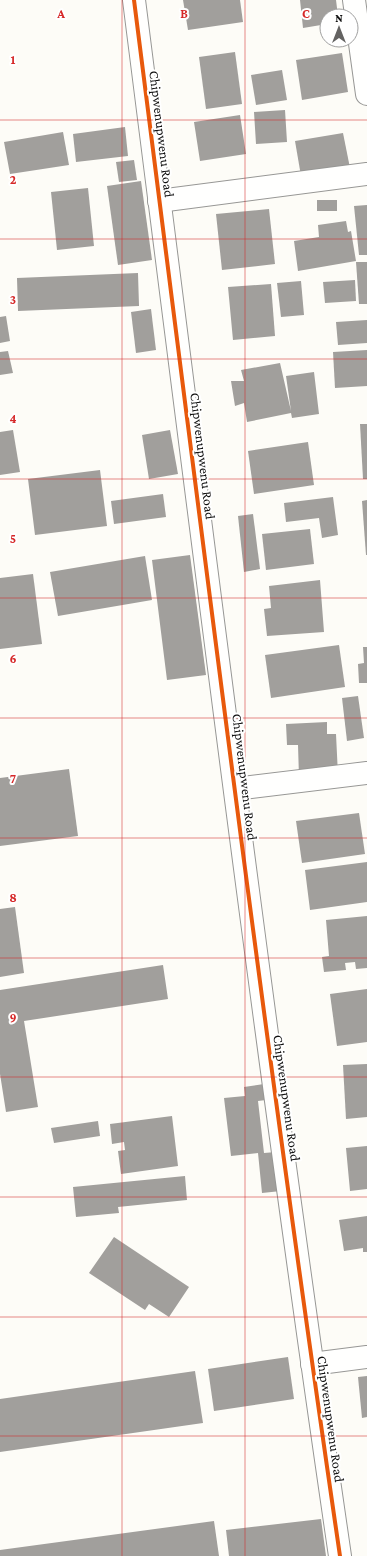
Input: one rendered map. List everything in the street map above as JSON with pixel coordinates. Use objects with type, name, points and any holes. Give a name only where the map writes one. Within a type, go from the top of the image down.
[{"type":"street","name":"Chipwenupwenu Road","points":[[134,0],[235,789],[312,1364],[340,1556]]},
{"type":"street","points":[[354,0],[367,94]]},
{"type":"street","points":[[159,201],[367,174]]},
{"type":"street","points":[[235,789],[367,774]]},
{"type":"street","points":[[312,1364],[367,1357]]},
{"type":"building","points":[[183,0],[240,0],[243,22],[188,30]]},
{"type":"building","points":[[300,0],[336,0],[337,8],[319,8],[319,25],[303,28]]},
{"type":"building","points":[[235,52],[242,104],[206,109],[199,57]]},
{"type":"building","points":[[342,53],[348,92],[302,100],[296,60]]},
{"type":"building","points":[[282,70],[287,100],[256,105],[251,75]]},
{"type":"building","points":[[285,110],[287,142],[256,144],[254,112]]},
{"type":"building","points":[[240,115],[246,154],[200,161],[194,122]]},
{"type":"building","points":[[125,127],[128,156],[76,162],[73,134]]},
{"type":"building","points":[[63,132],[69,165],[10,174],[4,142]]},
{"type":"building","points":[[343,133],[350,168],[301,176],[295,141]]},
{"type":"building","points":[[134,160],[137,180],[119,182],[116,162]]},
{"type":"building","points":[[141,181],[152,260],[118,265],[107,186]]},
{"type":"building","points":[[88,188],[94,246],[57,250],[51,192]]},
{"type":"building","points":[[317,200],[337,200],[337,211],[317,211]]},
{"type":"building","points":[[367,205],[367,255],[359,255],[354,206]]},
{"type":"building","points":[[269,209],[275,264],[222,270],[216,214]]},
{"type":"building","points":[[346,221],[348,232],[351,231],[356,261],[298,271],[294,241],[319,237],[318,225]]},
{"type":"building","points":[[356,262],[367,262],[367,304],[359,304]]},
{"type":"building","points":[[138,273],[139,306],[18,311],[17,278]]},
{"type":"building","points":[[355,280],[356,301],[325,303],[323,282]]},
{"type":"building","points":[[301,281],[304,315],[281,317],[277,283]]},
{"type":"building","points":[[271,284],[275,336],[233,340],[228,287]]},
{"type":"building","points":[[151,309],[156,350],[136,353],[131,312]]},
{"type":"building","points":[[6,316],[10,341],[0,343],[0,317]]},
{"type":"building","points":[[367,320],[367,343],[338,345],[336,322]]},
{"type":"building","points":[[367,350],[367,386],[335,388],[333,352]]},
{"type":"building","points":[[8,351],[13,373],[0,375],[0,352]]},
{"type":"building","points":[[280,363],[291,411],[286,376],[314,372],[319,414],[292,418],[291,413],[247,422],[244,403],[235,406],[231,381],[244,381],[241,370]]},
{"type":"building","points":[[360,424],[367,424],[367,479],[363,479]]},
{"type":"building","points":[[13,430],[20,472],[0,475],[0,432]]},
{"type":"building","points":[[170,430],[178,474],[149,479],[142,435]]},
{"type":"building","points":[[308,442],[314,485],[254,494],[248,451]]},
{"type":"building","points":[[100,470],[107,526],[35,535],[28,479]]},
{"type":"building","points":[[163,494],[166,517],[114,524],[111,501]]},
{"type":"building","points":[[333,497],[338,535],[322,538],[319,518],[286,522],[284,503]]},
{"type":"building","points":[[367,500],[367,555],[366,555],[362,501]]},
{"type":"building","points":[[253,514],[260,569],[244,572],[238,516]]},
{"type":"building","points":[[310,529],[314,564],[266,570],[262,534]]},
{"type":"building","points":[[190,555],[206,675],[167,680],[152,560]]},
{"type":"building","points":[[145,556],[152,600],[58,616],[50,572]]},
{"type":"building","points":[[33,574],[42,644],[0,649],[0,578]]},
{"type":"building","points":[[320,580],[324,632],[267,636],[264,609],[271,608],[269,586]]},
{"type":"building","points":[[339,645],[345,687],[271,698],[265,655]]},
{"type":"building","points":[[363,647],[367,647],[367,683],[359,683],[358,664],[364,663]]},
{"type":"building","points":[[358,696],[364,738],[347,741],[342,698]]},
{"type":"building","points":[[327,722],[327,734],[336,734],[338,775],[299,777],[298,745],[287,745],[286,724]]},
{"type":"building","points":[[69,769],[78,836],[0,846],[0,778]]},
{"type":"building","points":[[359,813],[365,854],[302,863],[296,821]]},
{"type":"building","points":[[367,862],[367,902],[310,910],[305,870]]},
{"type":"building","points":[[15,907],[24,973],[0,977],[0,909]]},
{"type":"building","points":[[367,916],[367,968],[356,969],[355,962],[345,963],[346,970],[324,972],[322,957],[329,956],[326,920]]},
{"type":"building","points":[[163,965],[168,999],[24,1021],[38,1107],[6,1112],[0,1074],[0,990]]},
{"type":"building","points":[[367,989],[367,1042],[337,1046],[330,994]]},
{"type":"building","points":[[367,1064],[367,1117],[346,1119],[343,1065]]},
{"type":"building","points":[[264,1084],[266,1100],[258,1101],[264,1153],[276,1152],[281,1191],[262,1193],[258,1153],[231,1156],[224,1098],[245,1096],[244,1087]]},
{"type":"building","points":[[172,1116],[178,1166],[121,1174],[118,1151],[125,1150],[124,1142],[112,1144],[110,1124]]},
{"type":"building","points":[[98,1121],[100,1136],[54,1143],[51,1128]]},
{"type":"building","points":[[367,1146],[367,1189],[350,1191],[346,1148]]},
{"type":"building","points":[[185,1176],[187,1200],[118,1207],[119,1213],[76,1217],[73,1187]]},
{"type":"building","points":[[367,1216],[367,1252],[363,1252],[363,1248],[344,1251],[339,1220]]},
{"type":"building","points":[[114,1237],[189,1287],[169,1317],[149,1304],[145,1310],[89,1273]]},
{"type":"building","points":[[288,1357],[294,1399],[214,1411],[208,1369]]},
{"type":"building","points":[[195,1371],[203,1423],[0,1452],[0,1399]]},
{"type":"building","points":[[367,1376],[367,1417],[362,1418],[358,1377]]},
{"type":"building","points":[[321,1519],[326,1556],[229,1556],[226,1530]]},
{"type":"building","points":[[214,1521],[219,1556],[0,1556],[0,1550]]},
{"type":"cycle path","points":[[134,0],[259,973],[340,1556]]}]
